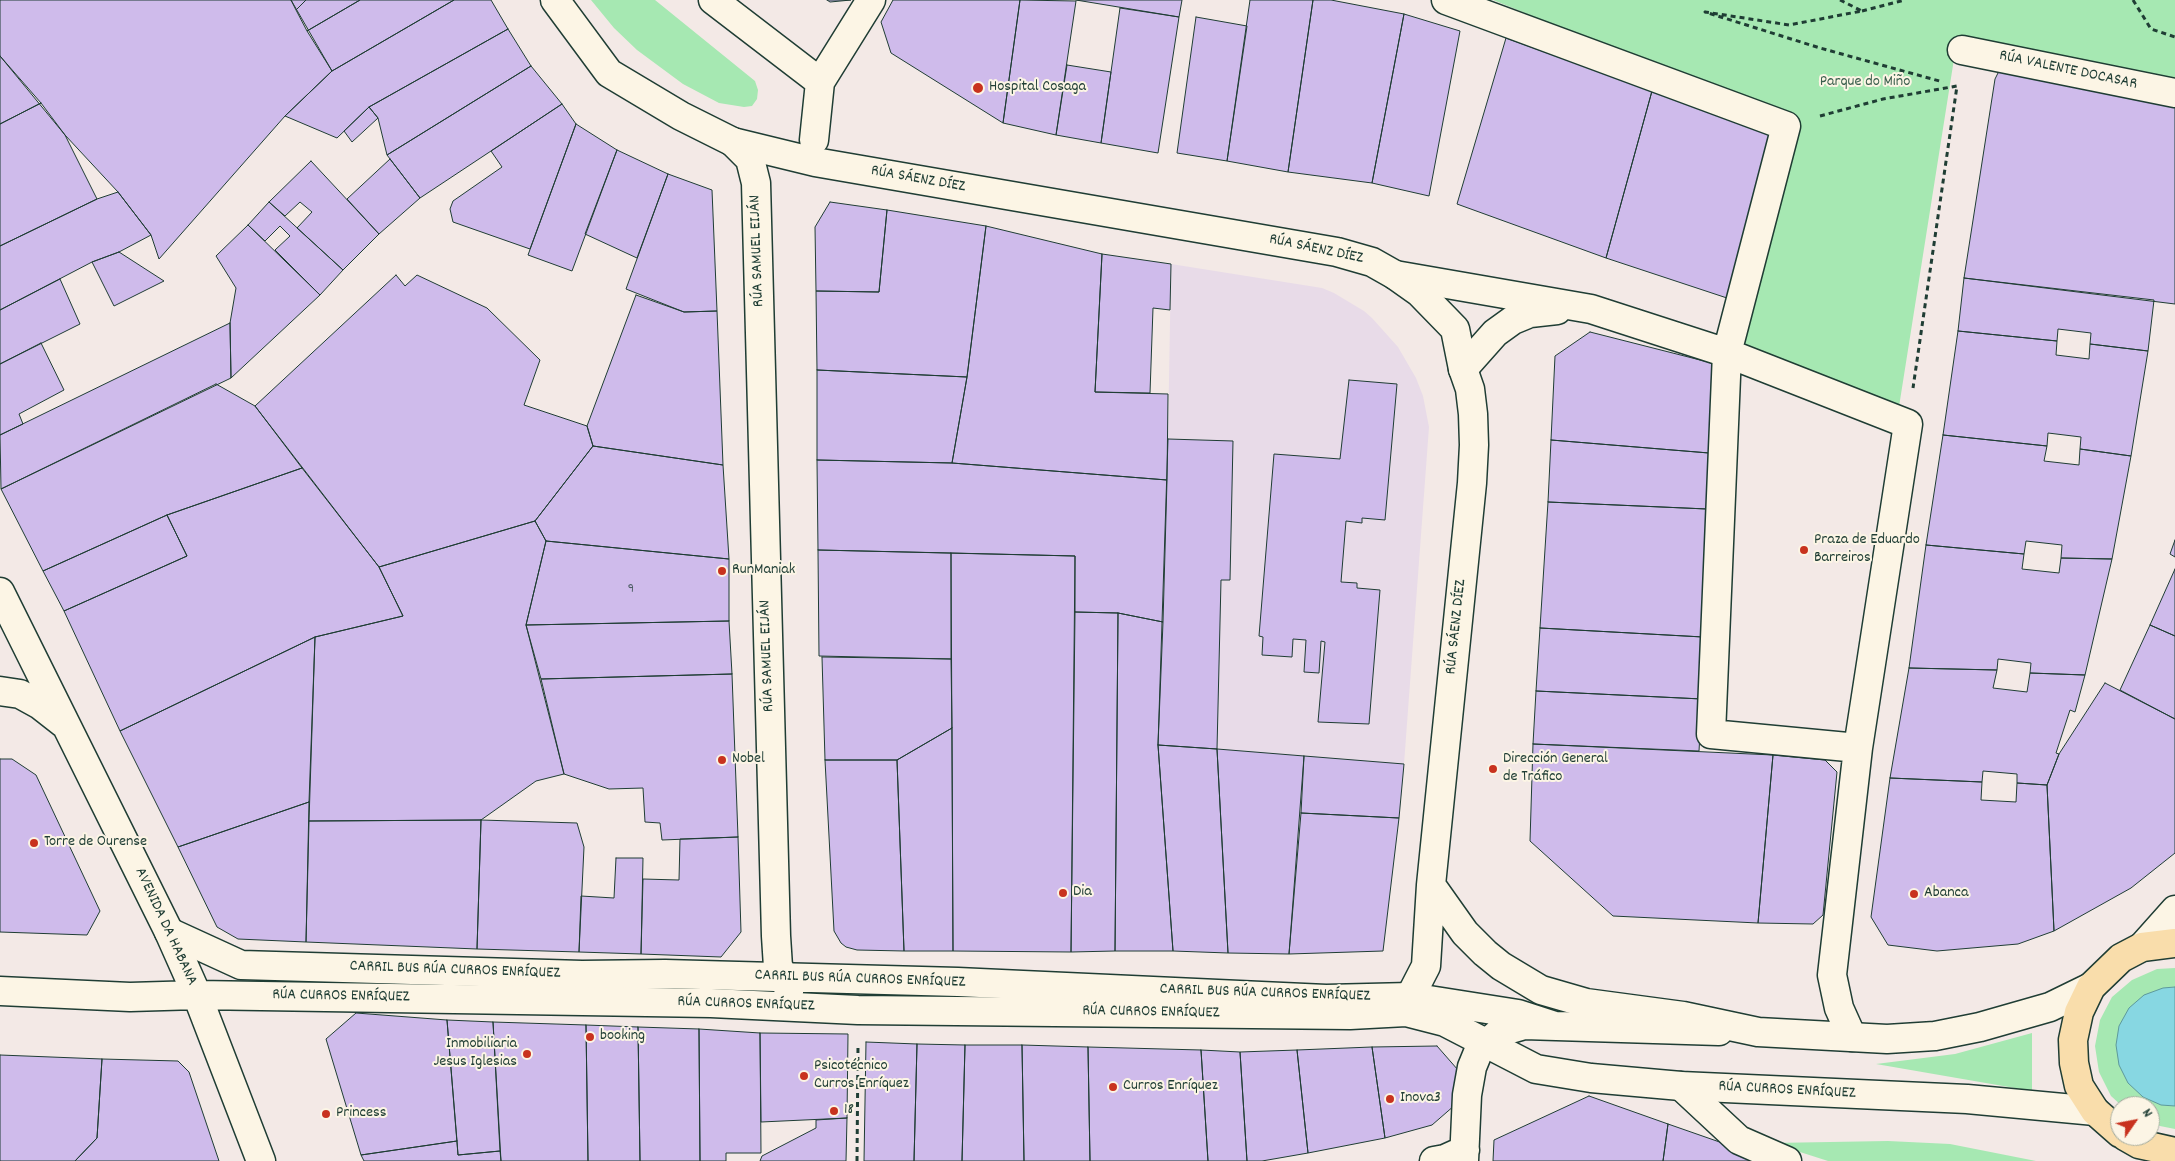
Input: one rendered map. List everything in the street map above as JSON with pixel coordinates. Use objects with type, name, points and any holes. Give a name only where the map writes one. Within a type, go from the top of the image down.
[{"type":"main road","points":[[2110,1125],[2095,1112],[2079,1086],[2074,1063],[2073,1040],[2079,1012],[2090,987],[2121,958],[2142,947],[2175,943]]},
{"type":"main road","points":[[2147,1146],[2174,1153]]},
{"type":"street","name":"RÚA SÁENZ DÍEZ","points":[[555,0],[609,73],[681,116],[732,142],[791,157],[1337,252],[1372,262],[1396,275],[1419,292],[1455,329],[1463,369],[1470,389],[1474,445],[1431,885],[1426,966],[1408,1005]]},
{"type":"street","points":[[713,0],[820,82]]},
{"type":"street","points":[[814,140],[820,82],[871,0]]},
{"type":"street","points":[[1446,0],[1786,126],[1728,354],[1711,734],[1858,748]]},
{"type":"street","name":"RÚA VALENTE DOCASAR","points":[[1962,50],[2175,93]]},
{"type":"street","name":"RÚA SAMUEL EIJÁN","points":[[732,142],[750,160],[756,183],[776,936],[778,967],[785,977],[792,1006]]},
{"type":"street","name":"RÚA SAMUEL EIJÁN","points":[[756,183],[771,164],[781,158],[791,157]]},
{"type":"street","points":[[1396,275],[1591,309],[1728,354],[1908,424],[1858,748],[1832,975],[1839,1008],[1852,1037]]},
{"type":"street","points":[[1463,369],[1495,333],[1513,320],[1537,312],[1591,309]]},
{"type":"street","name":"AVENIDA DA HABANA","points":[[0,592],[169,932],[197,995],[261,1161]]},
{"type":"street","points":[[0,691],[20,694],[40,705],[67,725]]},
{"type":"street","points":[[1431,885],[1466,934],[1485,953],[1501,966],[1541,990],[1586,1003],[1683,1016],[1758,1032]]},
{"type":"street","points":[[2142,947],[2175,910]]},
{"type":"street","name":"CARRIL BUS RÚA CURROS ENRÍQUEZ","points":[[169,932],[241,965],[582,975],[665,974],[785,977],[1326,998],[1518,1014],[1555,1026]]},
{"type":"street","points":[[1434,1161],[1464,1155],[1472,1067],[1479,1050],[1486,1042],[1513,1027],[1555,1026],[1758,1032],[1887,1039],[1935,1036],[1980,1027],[2050,1007],[2090,987]]},
{"type":"street","name":"RÚA CURROS ENRÍQUEZ","points":[[0,991],[130,996],[197,995],[792,1006],[858,1010],[1350,1015],[1408,1005],[1536,1068],[1591,1078],[1681,1086],[1967,1099],[2095,1112]]},
{"type":"street","points":[[1681,1086],[1739,1140],[1787,1161]]},
{"type":"path","points":[[1840,0],[1862,11]]},
{"type":"path","points":[[1905,0],[1862,11],[1788,25],[1705,12],[1820,48],[1957,86]]},
{"type":"path","points":[[2133,0],[2152,29],[2175,37]]},
{"type":"path","points":[[1908,424],[1962,50]]},
{"type":"path","points":[[1786,126],[1882,99],[1957,86]]},
{"type":"path","points":[[856,1161],[858,1010]]},
{"type":"shaded area","points":[[1171,264],[1322,288],[1334,293],[1372,318],[1398,347],[1416,378],[1423,396],[1429,427],[1404,764],[1158,745],[1168,439]]},
{"type":"green space","points":[[591,0],[655,0],[755,81],[758,90],[757,99],[752,106],[744,107],[719,103],[683,84],[637,50],[614,28]]},
{"type":"green space","name":"Parque do Miño","points":[[1493,0],[2175,0],[2175,86],[1957,40],[1898,413],[1738,349],[1791,121]]},
{"type":"green space","points":[[2175,968],[2175,1129],[2160,1126],[2160,1096],[2111,1096],[2099,1072],[2095,1046],[2100,1020],[2112,997],[2132,980],[2157,969]]},
{"type":"green space","points":[[2032,1033],[2032,1091],[1876,1064],[1955,1054]]},
{"type":"green space","points":[[1888,1141],[1950,1144],[2036,1161],[1828,1161],[1772,1143]]},
{"type":"water","points":[[2175,987],[2175,1106],[2160,1105],[2160,1096],[2142,1096],[2128,1083],[2119,1065],[2116,1045],[2119,1026],[2129,1008],[2144,995],[2163,988]]},
{"type":"building","points":[[0,0],[291,0],[332,71],[285,116],[159,259],[151,235],[118,192],[65,135],[0,56]]},
{"type":"building","points":[[291,0],[306,0],[296,10]]},
{"type":"building","points":[[306,0],[360,0],[307,31],[296,10]]},
{"type":"building","points":[[360,0],[454,0],[332,71],[307,31]]},
{"type":"building","points":[[454,0],[491,0],[508,29],[369,107],[337,138],[285,116],[332,71]]},
{"type":"building","points":[[827,0],[851,0],[830,2]]},
{"type":"building","name":"Hospital Cosaga","points":[[893,0],[1020,0],[1003,123],[891,53],[881,22]]},
{"type":"building","points":[[1020,0],[1076,1],[1056,135],[1003,123]]},
{"type":"building","points":[[1076,0],[1182,0],[1179,17]]},
{"type":"building","points":[[1250,0],[1313,0],[1288,172],[1227,161]]},
{"type":"building","points":[[1313,0],[1331,0],[1404,14],[1372,183],[1288,172]]},
{"type":"building","points":[[1120,8],[1179,17],[1158,153],[1101,143]]},
{"type":"building","points":[[1404,14],[1460,31],[1429,196],[1372,183]]},
{"type":"building","points":[[1196,17],[1247,26],[1227,161],[1177,153]]},
{"type":"building","points":[[508,29],[531,66],[387,155],[378,118],[369,107]]},
{"type":"building","points":[[1506,38],[1652,91],[1606,258],[1457,204]]},
{"type":"building","points":[[0,56],[41,103],[0,124]]},
{"type":"building","points":[[1067,65],[1111,72],[1101,143],[1056,135]]},
{"type":"building","points":[[531,66],[562,104],[420,198],[387,155]]},
{"type":"building","points":[[2000,69],[2175,100],[2175,304],[1964,278],[1995,79]]},
{"type":"building","points":[[1652,91],[1776,136],[1733,300],[1606,258]]},
{"type":"building","points":[[41,103],[65,135],[97,199],[0,246],[0,124]]},
{"type":"building","points":[[562,104],[576,124],[530,249],[453,222],[450,209],[453,201],[502,167],[491,151]]},
{"type":"building","points":[[369,107],[378,118],[352,142],[344,131]]},
{"type":"building","points":[[576,124],[617,150],[572,271],[528,255]]},
{"type":"building","points":[[617,150],[668,174],[637,258],[585,234]]},
{"type":"building","points":[[390,159],[420,198],[379,234],[347,199]]},
{"type":"building","points":[[311,161],[379,234],[343,270],[297,228],[312,212],[300,202],[285,216],[269,202]]},
{"type":"building","points":[[668,174],[712,190],[717,311],[684,312],[626,289]]},
{"type":"building","points":[[118,192],[151,235],[119,252],[92,262],[0,310],[0,246],[97,199]]},
{"type":"building","points":[[269,202],[343,270],[320,295],[275,250],[290,236],[280,226],[265,241],[248,225]]},
{"type":"building","points":[[830,202],[887,210],[879,292],[816,291],[815,227]]},
{"type":"building","points":[[887,210],[986,226],[967,377],[817,370],[816,291],[879,292]]},
{"type":"building","points":[[248,225],[320,295],[231,378],[230,323],[236,288],[216,256]]},
{"type":"building","points":[[986,226],[1102,254],[1095,392],[1168,394],[1167,480],[952,463],[967,377]]},
{"type":"building","points":[[119,252],[164,281],[114,306],[92,262]]},
{"type":"building","points":[[1102,254],[1171,264],[1170,310],[1153,308],[1150,393],[1095,392]]},
{"type":"building","points":[[396,275],[405,286],[417,275],[487,308],[540,360],[524,405],[587,426],[593,446],[535,521],[379,567],[255,406]]},
{"type":"building","points":[[1964,278],[2154,300],[2148,351],[2090,344],[2091,333],[2058,329],[2057,341],[1958,331]]},
{"type":"building","points":[[60,279],[80,324],[0,364],[0,310]]},
{"type":"building","points":[[636,295],[684,312],[717,311],[723,465],[593,446],[587,426]]},
{"type":"building","points":[[230,323],[231,378],[1,489],[0,435]]},
{"type":"building","points":[[1958,331],[2057,341],[2056,355],[2089,359],[2090,344],[2148,351],[2131,456],[2080,449],[2081,437],[2048,433],[2047,446],[1943,435]]},
{"type":"building","points":[[1590,332],[1712,363],[1709,453],[1551,440],[1555,356]]},
{"type":"building","points":[[41,343],[64,390],[19,414],[23,424],[0,435],[0,364]]},
{"type":"building","points":[[817,370],[967,377],[952,463],[817,460]]},
{"type":"building","points":[[1349,380],[1397,384],[1385,520],[1362,518],[1362,523],[1346,521],[1341,582],[1357,583],[1357,588],[1380,590],[1369,724],[1318,722],[1325,642],[1321,641],[1319,673],[1304,672],[1306,640],[1293,639],[1292,657],[1262,655],[1263,637],[1259,636],[1274,454],[1340,459]]},
{"type":"building","points":[[216,384],[255,406],[302,468],[167,515],[43,571],[1,489]]},
{"type":"building","points":[[1943,435],[2047,446],[2044,461],[2079,465],[2080,449],[2131,456],[2112,559],[2061,558],[2062,545],[2026,541],[2024,554],[1926,545]]},
{"type":"building","points":[[1168,439],[1233,441],[1230,580],[1221,580],[1217,749],[1158,745]]},
{"type":"building","points":[[1551,440],[1709,453],[1707,509],[1548,502]]},
{"type":"building","points":[[593,446],[723,465],[729,559],[546,541],[535,521]]},
{"type":"building","points":[[817,460],[952,463],[1167,480],[1163,622],[1118,613],[1075,612],[1075,556],[818,550]]},
{"type":"building","points":[[302,468],[379,567],[403,616],[315,637],[120,731],[64,611],[187,556],[167,515]]},
{"type":"building","points":[[1548,502],[1707,509],[1703,637],[1540,628]]},
{"type":"building","points":[[167,515],[187,556],[64,611],[43,571]]},
{"type":"building","points":[[535,521],[546,541],[526,625],[564,774],[536,781],[481,820],[309,821],[315,637],[403,616],[379,567]]},
{"type":"building","points":[[2175,540],[2175,557],[2170,554]]},
{"type":"building","points":[[546,541],[729,559],[729,621],[526,625]]},
{"type":"building","points":[[1926,545],[2024,554],[2022,569],[2059,573],[2061,558],[2112,559],[2085,675],[2030,673],[2031,663],[1998,659],[1997,670],[1909,668]]},
{"type":"building","points":[[818,550],[951,553],[951,659],[819,656]]},
{"type":"building","points":[[951,553],[1075,556],[1071,952],[953,951]]},
{"type":"building","points":[[2175,569],[2175,636],[2150,625]]},
{"type":"building","points":[[1075,612],[1118,613],[1115,951],[1071,952]]},
{"type":"building","points":[[1118,613],[1163,622],[1158,745],[1173,951],[1115,951]]},
{"type":"building","points":[[729,621],[732,674],[541,679],[526,625]]},
{"type":"building","points":[[2150,625],[2175,636],[2175,719],[2120,690]]},
{"type":"building","points":[[1540,628],[1703,637],[1702,699],[1536,691]]},
{"type":"building","points":[[315,637],[309,802],[178,847],[120,731]]},
{"type":"building","points":[[822,657],[951,659],[952,728],[897,760],[825,760]]},
{"type":"building","points":[[1909,668],[1997,670],[1993,688],[2027,692],[2030,673],[2085,675],[2075,712],[2070,710],[2056,753],[2059,754],[2047,785],[2017,783],[2017,774],[1983,771],[1982,782],[1890,778]]},
{"type":"building","points":[[732,674],[738,837],[662,840],[660,823],[645,822],[643,788],[609,789],[564,774],[541,679]]},
{"type":"building","points":[[2105,683],[2175,719],[2175,853],[2131,888],[2054,931],[2047,785],[2059,754]]},
{"type":"building","points":[[1536,691],[1702,699],[1699,751],[1533,744]]},
{"type":"building","points":[[952,728],[953,951],[904,951],[897,760]]},
{"type":"building","points":[[1533,744],[1773,755],[1758,923],[1613,916],[1530,841]]},
{"type":"building","points":[[1158,745],[1217,749],[1228,953],[1173,951]]},
{"type":"building","points":[[1217,749],[1304,756],[1289,954],[1228,953]]},
{"type":"building","points":[[1773,755],[1825,760],[1837,772],[1823,915],[1813,924],[1758,923]]},
{"type":"building","points":[[1304,756],[1404,764],[1399,818],[1301,813]]},
{"type":"building","name":"Torre de Ourense","points":[[0,759],[12,759],[36,775],[100,911],[87,935],[0,932]]},
{"type":"building","points":[[825,760],[897,760],[904,951],[857,950],[846,947],[841,943],[834,931]]},
{"type":"building","points":[[1890,778],[1982,782],[1981,800],[2016,802],[2017,783],[2047,785],[2054,931],[2018,944],[1937,951],[1888,945],[1871,917]]},
{"type":"building","points":[[309,802],[306,942],[238,939],[217,927],[178,847]]},
{"type":"building","points":[[1301,813],[1399,818],[1383,951],[1289,954]]},
{"type":"building","points":[[481,820],[577,823],[584,847],[579,952],[477,949]]},
{"type":"building","points":[[481,820],[477,949],[306,942],[309,821]]},
{"type":"building","points":[[738,837],[741,932],[721,957],[641,954],[643,879],[679,880],[680,839]]},
{"type":"building","points":[[616,858],[643,858],[641,954],[579,952],[581,896],[614,898]]},
{"type":"building","points":[[356,1013],[447,1020],[457,1141],[361,1155],[326,1039]]},
{"type":"building","points":[[447,1020],[493,1022],[500,1151],[458,1155]]},
{"type":"building","points":[[493,1022],[586,1025],[588,1161],[501,1161]]},
{"type":"building","points":[[586,1025],[638,1027],[640,1161],[588,1161]]},
{"type":"building","points":[[638,1027],[699,1029],[700,1161],[640,1161]]},
{"type":"building","points":[[699,1029],[760,1033],[761,1153],[726,1153],[726,1161],[700,1161]]},
{"type":"building","name":"Psicotécnico Curros Enríquez","points":[[760,1033],[848,1034],[847,1118],[761,1122]]},
{"type":"building","points":[[866,1042],[917,1044],[914,1161],[864,1161]]},
{"type":"building","points":[[917,1044],[965,1045],[962,1161],[914,1161]]},
{"type":"building","points":[[965,1045],[1022,1045],[1024,1161],[962,1161]]},
{"type":"building","points":[[1022,1045],[1088,1047],[1090,1161],[1024,1161]]},
{"type":"building","points":[[1437,1046],[1458,1070],[1455,1105],[1432,1125],[1385,1138],[1372,1047]]},
{"type":"building","points":[[1088,1047],[1201,1050],[1208,1161],[1090,1161]]},
{"type":"building","points":[[1372,1047],[1385,1138],[1308,1153],[1297,1050]]},
{"type":"building","points":[[1201,1050],[1240,1052],[1247,1161],[1208,1161]]},
{"type":"building","points":[[1297,1050],[1308,1153],[1262,1161],[1247,1161],[1240,1052]]},
{"type":"building","points":[[0,1055],[102,1059],[97,1138],[75,1161],[0,1161]]},
{"type":"building","points":[[102,1059],[178,1061],[189,1072],[219,1161],[75,1161],[97,1138]]},
{"type":"building","points":[[1589,1096],[1668,1124],[1663,1161],[1493,1161],[1494,1140]]},
{"type":"building","points":[[847,1118],[846,1161],[760,1161],[762,1156],[816,1128],[816,1120]]},
{"type":"building","points":[[1668,1124],[1774,1161],[1663,1161]]},
{"type":"building","points":[[457,1141],[458,1155],[500,1151],[501,1161],[364,1161],[361,1155]]},
{"type":"place","name":"Hospital Cosaga","points":[[978,88]]},
{"type":"place","name":"Praza de Eduardo Barreiros","points":[[1804,550]]},
{"type":"place","name":"RunManiak","points":[[722,571]]},
{"type":"place","name":"Nobel","points":[[722,760]]},
{"type":"place","name":"Dirección General de Tráfico","points":[[1493,769]]},
{"type":"place","name":"Torre de Ourense","points":[[34,843]]},
{"type":"place","name":"Dia","points":[[1063,893]]},
{"type":"place","name":"Abanca","points":[[1914,894]]},
{"type":"place","name":"booking","points":[[590,1037]]},
{"type":"place","name":"Inmobiliaria Jesus Iglesias","points":[[527,1054]]},
{"type":"place","name":"Psicotécnico Curros Enríquez","points":[[804,1076]]},
{"type":"place","name":"Curros Enríquez","points":[[1113,1087]]},
{"type":"place","name":"Inova3","points":[[1390,1099]]},
{"type":"place","name":"18","points":[[834,1111]]},
{"type":"place","name":"Princess","points":[[326,1114]]}]
